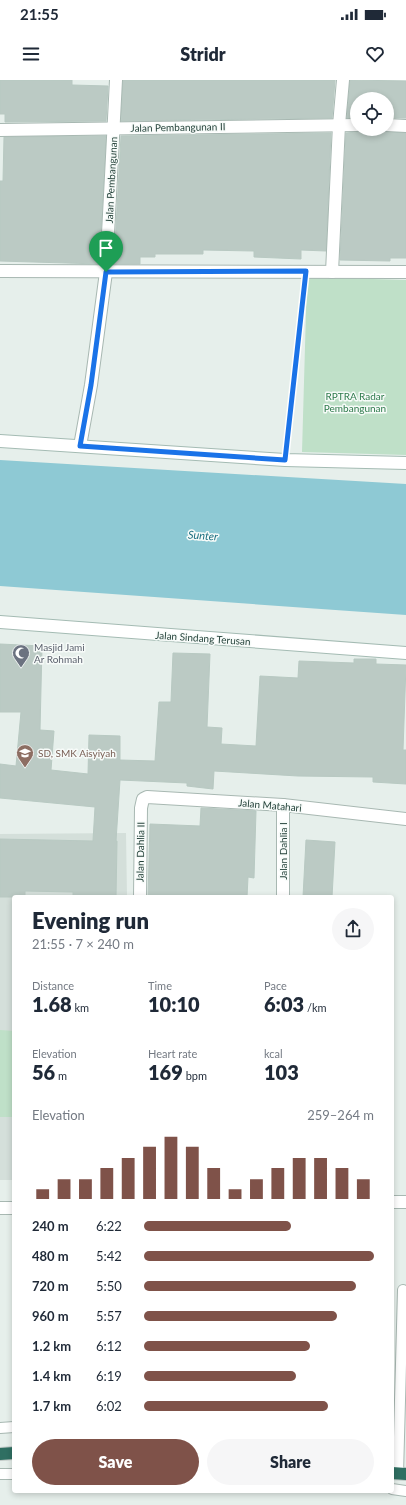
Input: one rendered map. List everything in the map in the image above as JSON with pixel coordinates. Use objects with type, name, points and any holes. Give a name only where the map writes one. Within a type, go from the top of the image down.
[{"type":"highway","points":[[0,1454],[12,1453]]},
{"type":"street","name":"Jalan Pembangunan","points":[[80,446],[91,385],[106,272],[116,80]]},
{"type":"street","points":[[332,272],[339,125],[343,80]]},
{"type":"street","name":"Jalan Pembangunan II","points":[[0,130],[350,125]]},
{"type":"street","points":[[394,125],[406,126]]},
{"type":"street","points":[[0,271],[406,272]]},
{"type":"street","points":[[0,441],[285,460],[406,463]]},
{"type":"street","name":"Jalan Sindang Terusan","points":[[0,622],[406,653]]},
{"type":"street","name":"Jalan Matahari","points":[[141,808],[143,799],[151,796],[283,805],[406,819]]},
{"type":"street","name":"Jalan Dahlia I","points":[[283,805],[283,895]]},
{"type":"street","name":"Jalan Dahlia II","points":[[140,895],[141,808]]},
{"type":"street","points":[[394,1202],[406,1202]]},
{"type":"street","points":[[0,1208],[12,1208]]},
{"type":"lane","points":[[399,1474],[396,1420],[403,1290]]},
{"type":"lane","points":[[0,1428],[12,1427]]},
{"type":"lane","points":[[0,1474],[12,1474]]},
{"type":"lane","points":[[394,1489],[406,1491]]},
{"type":"path","points":[[285,460],[306,271]]},
{"type":"shaded area","points":[[126,833],[127,895],[12,895],[12,1180],[0,1180],[0,834]]},
{"type":"green space","name":"RPTRA Radar Pembangunan","points":[[307,277],[406,280],[406,455],[302,452]]},
{"type":"green space","points":[[0,1030],[12,1031],[12,1117],[0,1117]]},
{"type":"water","name":"Sunter","points":[[0,460],[406,484],[406,615],[0,586]]},
{"type":"building","points":[[0,80],[72,80],[72,85],[108,86],[106,121],[5,122],[5,114],[0,114]]},
{"type":"building","points":[[123,80],[335,80],[332,118],[121,121]]},
{"type":"building","points":[[350,80],[406,81],[406,118],[394,118],[394,92],[350,92],[350,118],[347,118]]},
{"type":"building","points":[[394,132],[406,133],[406,258],[390,258],[390,261],[340,260],[346,133],[350,133],[350,136],[394,136]]},
{"type":"building","points":[[331,133],[326,251],[301,250],[301,259],[254,257],[254,251],[203,250],[203,254],[155,254],[155,257],[140,257],[140,264],[114,264],[121,136]]},
{"type":"building","points":[[106,136],[99,264],[0,261],[0,181],[3,181],[4,137]]},
{"type":"building","points":[[0,644],[42,646],[40,730],[54,731],[51,770],[88,774],[89,735],[120,736],[120,760],[155,761],[159,702],[171,702],[173,653],[210,654],[207,727],[222,728],[221,744],[256,746],[260,676],[298,678],[299,661],[354,663],[354,659],[376,659],[376,664],[406,665],[403,750],[406,750],[406,784],[373,782],[373,777],[298,776],[214,771],[213,789],[187,786],[187,783],[120,780],[116,841],[116,895],[73,895],[73,892],[25,891],[25,895],[0,897],[0,839],[93,841],[95,807],[0,798],[0,764],[16,766],[21,712],[0,712]]},
{"type":"building","points":[[201,808],[256,811],[254,878],[248,877],[247,895],[148,895],[150,824],[200,826]]},
{"type":"building","points":[[306,840],[335,842],[332,895],[303,895]]},
{"type":"place","name":"Masjid Jami Ar Rohmah","points":[[21,668]]},
{"type":"place","name":"SD, SMK Aisyiyah","points":[[25,768]]},
{"type":"route","points":[[306,271],[285,460],[80,446],[91,385],[106,272],[306,271]]}]
